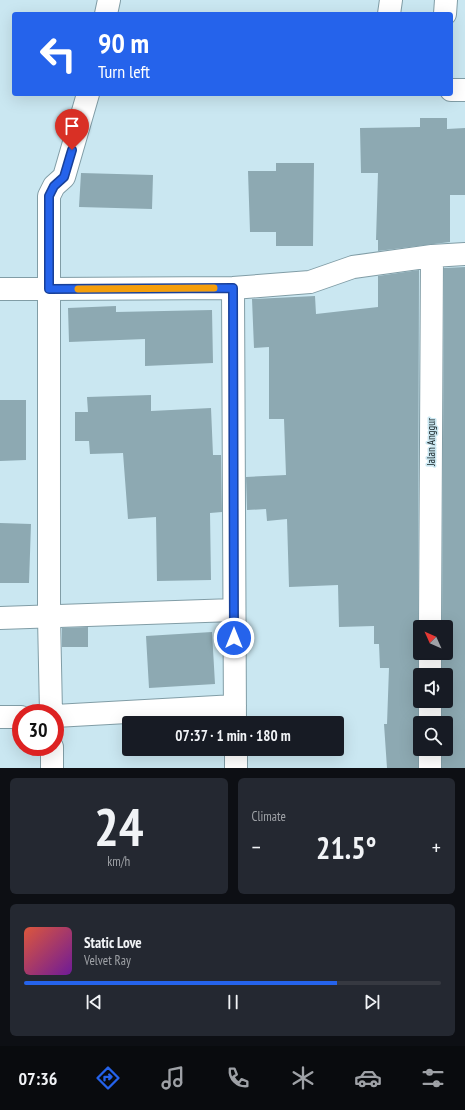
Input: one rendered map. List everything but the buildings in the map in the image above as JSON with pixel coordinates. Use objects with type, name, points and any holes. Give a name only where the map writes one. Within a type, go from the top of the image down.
[{"type":"street","points":[[106,12],[109,0]]},
{"type":"street","points":[[389,12],[391,0]]},
{"type":"street","points":[[445,12],[446,0]]},
{"type":"street","points":[[453,90],[465,90]]},
{"type":"street","points":[[51,704],[49,617],[49,196],[54,186],[64,177],[87,96]]},
{"type":"street","points":[[0,289],[233,288],[310,282],[353,267],[432,256],[465,254]]},
{"type":"street","name":"Jalan Anggur","points":[[430,620],[432,256]]},
{"type":"street","points":[[64,716],[235,715],[233,288]]},
{"type":"street","points":[[0,618],[234,610]]},
{"type":"street","points":[[0,717],[12,717]]},
{"type":"street","points":[[52,756],[52,768]]},
{"type":"street","points":[[236,756],[236,768]]},
{"type":"street","points":[[430,756],[430,768]]},
{"type":"slow traffic","points":[[78,289],[214,288]]},
{"type":"route","points":[[72,150],[64,177],[54,186],[49,196],[49,289],[233,288],[234,638]]}]
